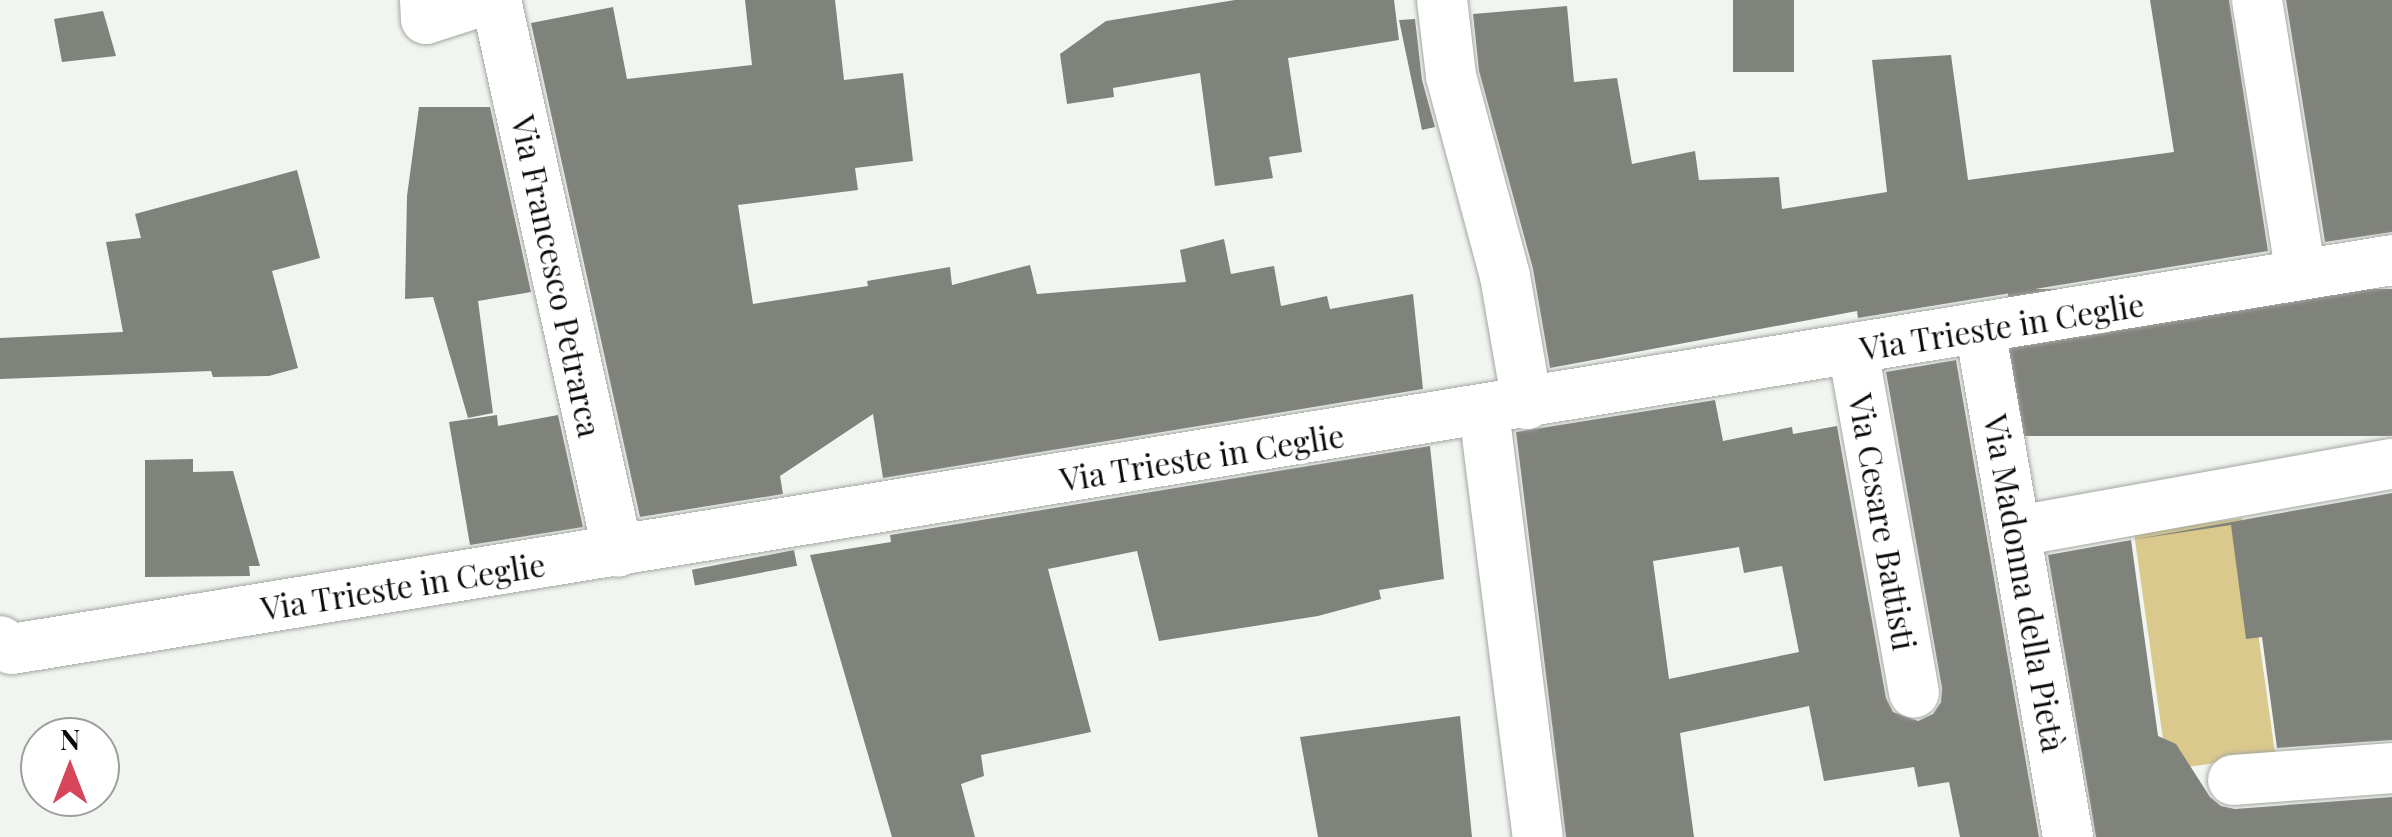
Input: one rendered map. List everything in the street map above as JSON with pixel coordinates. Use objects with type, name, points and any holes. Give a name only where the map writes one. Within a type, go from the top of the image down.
[{"type":"street","points":[[425,0],[426,20],[485,0]]},
{"type":"street","name":"Via Francesco Petrarca","points":[[496,0],[618,552]]},
{"type":"street","points":[[1442,0],[1451,76],[1505,276],[1506,408],[1538,837]]},
{"type":"street","points":[[2257,0],[2301,276]]},
{"type":"street","name":"Via Trieste in Ceglie","points":[[6,645],[618,552],[2392,260]]},
{"type":"street","name":"Via Madonna della Pietà","points":[[1980,329],[2018,530],[2068,837]]},
{"type":"street","name":"Via Cesare Battisti","points":[[1853,350],[1914,693]]},
{"type":"street","points":[[2018,530],[2392,464]]},
{"type":"street","points":[[2233,780],[2392,768]]},
{"type":"shaded area","points":[[2242,518],[2275,755],[2167,770],[2134,533]]},
{"type":"building","points":[[745,0],[835,0],[844,80],[903,73],[913,161],[855,168],[858,190],[738,205],[753,304],[868,286],[867,281],[950,267],[952,285],[1030,265],[1037,294],[1186,282],[1180,250],[1224,239],[1231,274],[1274,266],[1281,306],[1327,296],[1330,309],[1413,294],[1423,389],[883,478],[873,414],[780,476],[783,494],[640,517],[531,23],[613,7],[627,79],[752,65]]},
{"type":"building","points":[[1235,0],[1394,0],[1399,40],[1288,58],[1302,152],[1269,157],[1273,178],[1215,186],[1200,73],[1113,88],[1114,97],[1067,104],[1060,54],[1106,21]]},
{"type":"building","points":[[1733,0],[1794,0],[1794,72],[1733,72]]},
{"type":"building","points":[[2150,0],[2229,0],[2268,251],[1858,318],[1857,311],[1550,368],[1533,269],[1479,71],[1473,14],[1567,6],[1574,82],[1617,78],[1632,164],[1695,151],[1699,180],[1779,177],[1782,209],[1887,192],[1872,60],[1951,55],[1968,180],[2174,152]]},
{"type":"building","points":[[2286,0],[2392,0],[2392,232],[2325,242]]},
{"type":"building","points":[[103,11],[116,56],[62,62],[54,19]]},
{"type":"building","points":[[1415,19],[1422,80],[1435,127],[1422,130],[1399,20]]},
{"type":"building","points":[[419,107],[490,107],[531,292],[478,301],[493,413],[468,418],[433,297],[405,299],[407,196]]},
{"type":"building","points":[[297,170],[320,258],[272,271],[298,368],[269,376],[213,377],[211,371],[0,379],[0,338],[123,332],[106,242],[141,238],[135,214]]},
{"type":"building","points":[[2008,289],[2392,289],[2392,436],[2008,436]]},
{"type":"building","points":[[1956,360],[2039,837],[1960,837],[1949,782],[1918,787],[1914,767],[1824,781],[1809,706],[1680,733],[1694,837],[1566,837],[1516,432],[1715,400],[1723,441],[1792,427],[1793,434],[1837,426],[1886,698],[1893,712],[1918,721],[1933,714],[1941,702],[1942,688],[1886,372]],"holes":[[[1739,547],[1744,573],[1782,566],[1799,652],[1669,679],[1653,561]]]},
{"type":"building","points":[[497,415],[498,426],[558,415],[583,527],[470,545],[449,422]]},
{"type":"building","points":[[1430,446],[1444,579],[1379,590],[1381,599],[1318,616],[1159,641],[1137,551],[1048,569],[1091,732],[981,755],[984,776],[961,784],[975,837],[892,837],[810,555],[891,542],[890,535]]},
{"type":"building","points":[[193,459],[193,472],[233,471],[260,566],[249,566],[250,576],[145,577],[145,460]]},
{"type":"building","points":[[2392,493],[2392,740],[2277,748],[2262,637],[2246,639],[2231,525],[2132,540]]},
{"type":"building","points":[[2131,540],[2158,736],[2176,744],[2210,797],[2221,806],[2235,809],[2392,797],[2392,837],[2096,837],[2048,555]]},
{"type":"building","points":[[794,550],[797,566],[695,586],[692,570]]},
{"type":"building","points":[[1460,716],[1472,837],[1318,837],[1300,737]]}]
